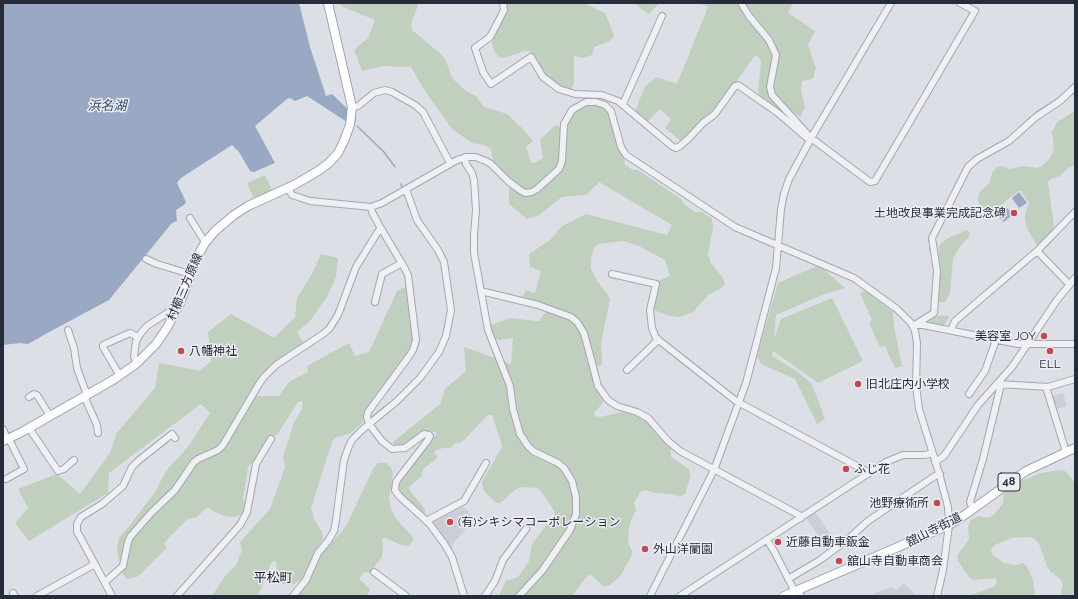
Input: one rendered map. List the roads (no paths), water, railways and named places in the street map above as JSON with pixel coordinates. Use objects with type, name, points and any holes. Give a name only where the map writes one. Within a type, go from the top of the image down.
[{"type":"main road","name":"村櫛三方原線","points":[[6,440],[86,396],[120,376],[137,363],[150,351],[162,336],[176,312],[197,257],[215,231],[234,215],[256,202],[288,188],[310,176],[329,163],[342,148],[351,122],[352,107],[328,3]]},
{"type":"main road","name":"舘山寺街道","points":[[784,596],[798,593],[949,525],[1021,474],[1075,448]]},
{"type":"street","points":[[503,3],[504,10],[490,37],[475,48],[483,72],[491,84],[531,57],[542,77],[559,89],[575,94],[597,94],[608,96],[623,104],[673,147],[678,147],[703,123],[715,114],[738,84],[778,113],[807,138],[812,138]]},
{"type":"street","points":[[741,3],[749,16],[769,40],[776,55],[770,87],[772,95],[812,138],[870,182],[874,181],[975,11],[960,3]]},
{"type":"street","points":[[650,596],[714,470],[748,377],[775,273],[781,209],[785,189],[793,169],[891,3]]},
{"type":"street","points":[[623,104],[662,16]]},
{"type":"street","points":[[913,326],[933,315],[935,311],[937,271],[932,238],[968,167],[977,159],[1009,141],[1036,117],[1060,101],[1075,87]]},
{"type":"street","points":[[352,107],[358,106],[374,92],[384,90],[392,92],[415,105],[423,112],[450,163]]},
{"type":"street","points":[[605,104],[608,96]]},
{"type":"street","points":[[288,188],[292,195],[310,201],[371,207],[382,203],[450,163],[465,157],[475,157],[492,164],[508,181],[520,190],[526,193],[532,192],[557,172],[561,165],[564,124],[572,110],[586,102],[605,104],[611,111],[621,147],[626,155],[727,223],[854,278],[902,314],[913,326],[917,343],[917,402],[920,417],[940,474],[947,501],[949,525],[943,570],[937,596]]},
{"type":"street","points":[[465,157],[466,164],[472,172],[474,180],[476,210],[474,253],[489,336],[510,386],[515,415],[523,440],[533,451],[564,468],[572,481],[576,497],[576,514],[570,530],[544,567],[519,596]]},
{"type":"street","points":[[294,596],[306,580],[318,553],[334,531],[342,467],[352,440],[405,394],[426,370],[443,344],[450,319],[450,301],[444,262],[438,250],[417,220],[406,189]]},
{"type":"street","points":[[371,207],[372,212],[402,263],[409,279],[416,340],[410,355],[368,412],[367,417],[369,424],[384,444],[392,448],[404,448],[424,434],[429,434],[428,440],[398,479],[395,490],[399,496],[427,522],[449,551],[464,596]]},
{"type":"street","points":[[951,330],[955,321],[1037,251],[1075,212]]},
{"type":"street","points":[[190,218],[206,242]]},
{"type":"street","points":[[104,582],[123,566],[130,537],[151,513],[175,490],[194,462],[218,450],[223,445],[264,377],[276,366],[330,329],[338,315],[356,266],[381,229]]},
{"type":"street","points":[[1037,251],[1069,284]]},
{"type":"street","points":[[146,259],[190,274]]},
{"type":"street","points":[[375,302],[382,274],[402,263]]},
{"type":"street","points":[[612,274],[656,284],[650,310],[652,328],[658,340],[739,403],[866,470],[868,474]]},
{"type":"street","points":[[935,462],[944,456],[978,405],[999,384],[1012,367],[1057,300],[1075,278]]},
{"type":"street","points":[[481,292],[538,304],[571,317],[577,322],[584,333],[598,386],[608,400],[617,406],[637,412],[648,418],[673,447],[799,515],[801,518]]},
{"type":"street","points":[[137,363],[134,356],[138,337],[144,329],[170,312],[176,312]]},
{"type":"street","points":[[913,326],[923,325],[996,340],[1028,344],[1075,344]]},
{"type":"street","points":[[68,330],[74,348],[77,368],[97,425],[98,433]]},
{"type":"street","points":[[120,376],[103,345],[130,333],[138,337]]},
{"type":"street","points":[[627,370],[658,340]]},
{"type":"street","points":[[969,394],[985,371],[996,340]]},
{"type":"street","points":[[999,384],[1046,387],[1075,379]]},
{"type":"street","points":[[973,509],[970,502],[983,460],[999,384]]},
{"type":"street","points":[[1046,387],[1066,452]]},
{"type":"street","points":[[29,397],[34,394],[37,395],[50,416]]},
{"type":"street","points":[[29,428],[58,470],[64,469],[74,460]]},
{"type":"street","points":[[3,429],[6,440],[24,469],[6,479]]},
{"type":"street","points":[[112,596],[77,532],[78,520],[106,501],[123,486],[132,467],[138,461],[172,434],[175,438]]},
{"type":"street","points":[[177,596],[240,525],[247,512],[256,464],[271,440]]},
{"type":"street","points":[[680,596],[886,462],[899,456],[925,455],[932,453]]},
{"type":"street","points":[[427,522],[464,501],[486,463]]},
{"type":"street","points":[[788,579],[820,560],[847,540],[868,521],[940,474]]},
{"type":"street","points":[[484,596],[495,581],[503,560],[526,529]]},
{"type":"street","points":[[767,540],[788,579],[798,593]]},
{"type":"street","points":[[37,596],[95,564]]},
{"type":"street","points":[[374,572],[406,596]]},
{"type":"water","name":"浜名湖","points":[[3,3],[299,3],[310,47],[326,96],[332,94],[356,117],[356,120],[353,126],[307,96],[295,101],[290,98],[287,99],[255,126],[275,163],[254,172],[250,171],[239,152],[232,145],[181,178],[177,183],[186,202],[176,210],[177,221],[172,223],[109,300],[28,344],[20,343],[3,345]]},
{"type":"water","points":[[1019,192],[1027,203],[1019,208],[1012,198]]},
{"type":"water","points":[[1006,207],[1013,214],[1004,222],[997,215]]},
{"type":"waterway","points":[[1025,123],[1037,112],[1056,100]]},
{"type":"waterway","points":[[357,126],[384,152],[395,167]]},
{"type":"waterway","points":[[967,164],[976,156]]},
{"type":"waterway","points":[[404,193],[414,219]]},
{"type":"waterway","points":[[416,224],[427,239]]},
{"type":"waterway","points":[[929,239],[931,253]]},
{"type":"waterway","points":[[931,310],[933,290]]},
{"type":"waterway","points":[[370,419],[384,407]]},
{"type":"waterway","points":[[352,436],[365,423]]},
{"type":"waterway","points":[[337,493],[341,459],[348,442]]},
{"type":"place","name":"土地改良事業完成記念碑","points":[[1014,213]]},
{"type":"place","name":"美容室 JOY","points":[[1044,336]]},
{"type":"place","name":"八幡神社","points":[[181,351]]},
{"type":"place","name":"ELL","points":[[1050,351]]},
{"type":"place","name":"旧北庄内小学校","points":[[858,384]]},
{"type":"place","name":"ふじ花","points":[[846,469]]},
{"type":"place","name":"池野療術所","points":[[937,503]]},
{"type":"place","name":"(有)シキシマコーポレーション","points":[[450,522]]},
{"type":"place","name":"近藤自動車鈑金","points":[[778,542]]},
{"type":"place","name":"外山洋蘭園","points":[[645,549]]},
{"type":"place","name":"舘山寺自動車商会","points":[[839,561]]},
{"type":"district","name":"平松町","points":[[273,578]]}]
